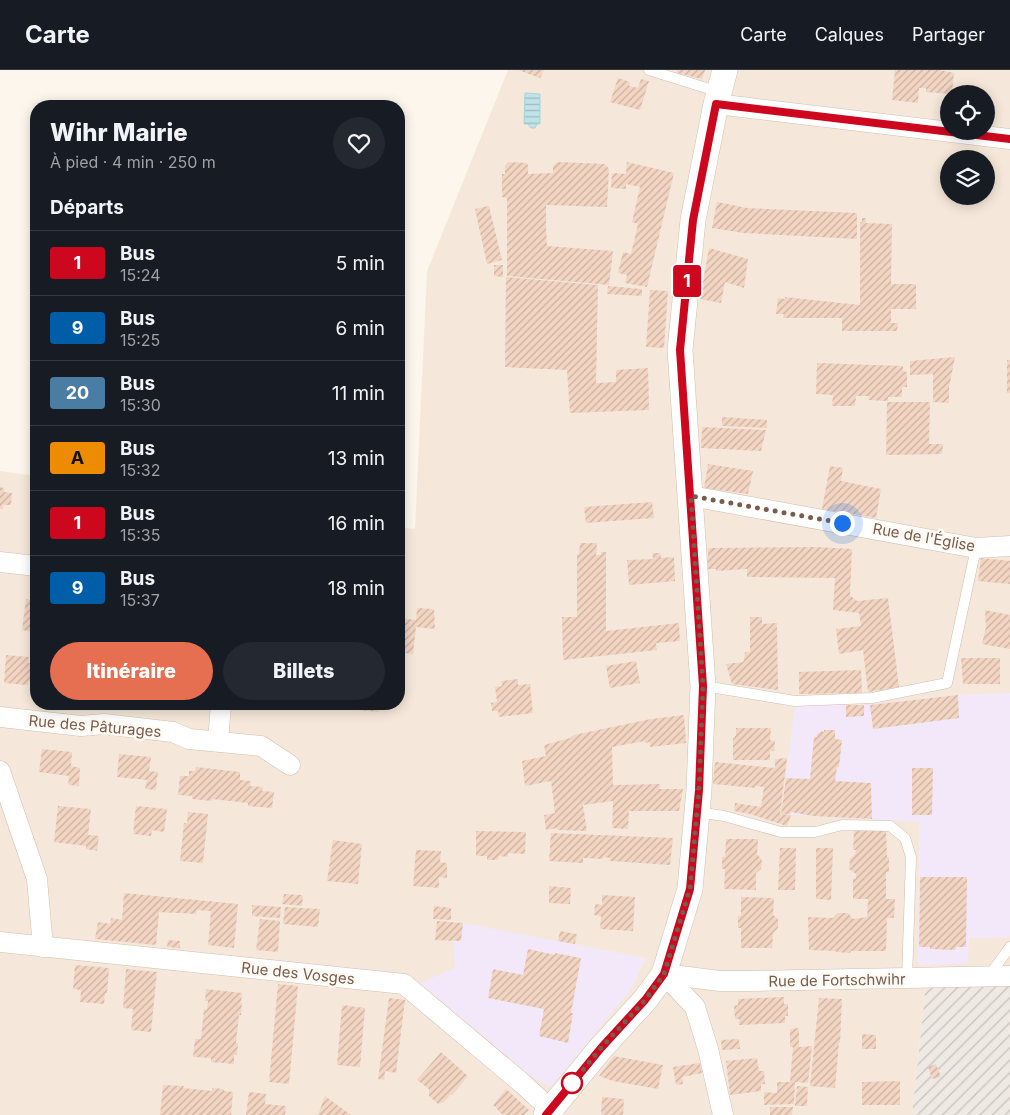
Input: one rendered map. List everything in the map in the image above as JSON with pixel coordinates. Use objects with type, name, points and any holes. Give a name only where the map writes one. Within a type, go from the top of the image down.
[{"type":"street","points":[[548,1112],[601,1048],[645,1000],[664,974],[690,889],[697,812],[703,686],[680,350],[693,220],[720,89],[1010,139]]},
{"type":"street","name":"Rue de l'Église","points":[[691,496],[976,548],[1010,546]]},
{"type":"street","points":[[0,562],[30,565]]},
{"type":"street","points":[[218,741],[221,710]]},
{"type":"street","name":"Rue des Pâturages","points":[[0,717],[81,726],[104,724],[173,732],[189,739],[260,746],[290,764]]},
{"type":"street","points":[[0,771],[37,879],[44,947]]},
{"type":"street","name":"Rue des Vosges","points":[[0,942],[404,984],[523,1084],[548,1112]]},
{"type":"street","points":[[664,974],[695,1007],[708,1049],[723,1115]]},
{"type":"street","name":"Rue de Fortschwihr","points":[[664,974],[720,981],[1010,976]]},
{"type":"lane","points":[[649,70],[720,89]]},
{"type":"lane","points":[[703,686],[795,700],[872,698],[947,684],[976,548]]},
{"type":"lane","points":[[697,812],[724,816],[781,832],[815,832],[842,825],[890,826],[905,838],[911,857],[907,979]]},
{"type":"lane","points":[[988,977],[1010,947]]},
{"type":"shaded area","points":[[508,70],[1010,70],[1010,984],[926,985],[912,1115],[0,1115],[0,471],[30,475],[30,710],[405,710],[405,528],[415,529],[427,271]]},
{"type":"shaded area","points":[[1010,693],[1010,937],[969,938],[968,964],[918,965],[919,822],[781,814],[795,705],[866,705],[959,695]]},
{"type":"shaded area","points":[[452,921],[646,958],[632,988],[551,1087],[532,1077],[420,983],[455,968]]},
{"type":"shaded area","points":[[1010,984],[1010,1115],[912,1115],[926,985]]},
{"type":"water","points":[[525,93],[540,94],[540,124],[537,124],[535,128],[524,124]]},
{"type":"building","points":[[518,70],[544,70],[540,78]]},
{"type":"building","points":[[677,70],[705,70],[702,79],[677,73]]},
{"type":"building","points":[[895,70],[940,70],[954,73],[953,85],[940,85],[940,93],[926,92],[926,88],[919,88],[918,103],[892,100]]},
{"type":"building","points":[[618,78],[630,82],[629,86],[638,88],[641,79],[649,81],[640,110],[610,102]]},
{"type":"building","points":[[509,162],[526,163],[528,165],[528,174],[553,173],[553,166],[558,162],[605,164],[609,169],[607,207],[546,205],[546,226],[547,246],[613,251],[609,285],[507,276],[507,198],[502,197],[502,174],[505,174],[505,166]]},
{"type":"building","points":[[627,162],[674,173],[647,287],[625,283],[627,275],[618,273],[623,252],[631,254],[638,224],[632,222],[640,187],[626,184],[626,189],[611,188],[612,173],[626,174]]},
{"type":"building","points":[[717,202],[747,208],[857,213],[857,239],[743,233],[712,228]]},
{"type":"building","points":[[489,206],[502,260],[487,264],[475,209]]},
{"type":"building","points":[[862,218],[866,218],[866,223],[892,224],[891,284],[916,284],[916,309],[891,309],[891,323],[898,323],[897,331],[842,331],[842,318],[783,318],[784,314],[776,314],[778,298],[785,299],[785,297],[860,305],[860,222],[862,222]]},
{"type":"building","points":[[709,248],[748,259],[744,288],[725,282],[721,303],[700,299]]},
{"type":"building","points":[[494,265],[503,265],[503,277],[494,276]]},
{"type":"building","points":[[506,277],[598,285],[596,383],[616,382],[616,370],[648,368],[649,410],[570,413],[567,370],[505,367]]},
{"type":"building","points":[[608,286],[642,289],[642,296],[607,294]]},
{"type":"building","points":[[650,290],[668,291],[664,348],[646,347]]},
{"type":"building","points":[[955,357],[949,388],[949,403],[933,402],[933,374],[910,375],[910,361]]},
{"type":"building","points":[[1007,360],[1010,360],[1010,393],[1007,393]]},
{"type":"building","points":[[817,363],[903,366],[903,371],[907,372],[907,387],[902,387],[902,397],[888,397],[888,401],[868,400],[869,396],[856,396],[855,406],[832,406],[833,395],[816,394]]},
{"type":"building","points":[[887,402],[930,402],[929,444],[943,444],[942,454],[886,455]]},
{"type":"building","points":[[722,417],[767,420],[767,428],[722,426]]},
{"type":"building","points":[[702,427],[766,430],[761,451],[701,448]]},
{"type":"building","points":[[708,464],[753,471],[748,494],[704,488]]},
{"type":"building","points":[[830,466],[843,468],[841,481],[881,489],[876,518],[822,509]]},
{"type":"building","points":[[0,487],[4,488],[4,492],[12,493],[11,505],[3,505],[3,509],[0,509]]},
{"type":"building","points":[[652,502],[654,518],[586,523],[584,507]]},
{"type":"building","points":[[580,543],[597,543],[596,555],[606,552],[606,631],[679,623],[680,641],[656,643],[657,650],[563,660],[562,617],[577,617],[577,554],[579,555]]},
{"type":"building","points":[[816,547],[852,549],[850,595],[857,601],[888,598],[899,687],[868,692],[863,650],[839,654],[836,629],[861,626],[859,613],[833,610],[835,578],[747,577],[747,569],[716,571],[716,569],[708,569],[708,548]]},
{"type":"building","points":[[652,553],[660,553],[661,558],[674,557],[675,581],[629,585],[627,560],[653,559]]},
{"type":"building","points":[[981,558],[1010,561],[1010,584],[978,581]]},
{"type":"building","points":[[26,599],[30,599],[30,631],[22,630]]},
{"type":"building","points":[[417,608],[434,609],[435,629],[416,627],[413,654],[405,653],[405,619],[416,620]]},
{"type":"building","points":[[985,610],[1010,615],[1010,649],[982,644],[986,627]]},
{"type":"building","points":[[750,617],[762,617],[762,624],[777,623],[778,690],[732,684],[726,664],[743,662],[745,652],[750,652]]},
{"type":"building","points":[[6,655],[29,657],[30,681],[28,681],[28,685],[4,683]]},
{"type":"building","points":[[961,658],[1000,658],[1000,684],[963,684]]},
{"type":"building","points":[[636,661],[640,683],[610,688],[606,666]]},
{"type":"building","points":[[861,670],[862,693],[799,694],[799,672]]},
{"type":"building","points":[[518,679],[518,685],[530,684],[533,713],[499,717],[498,711],[492,711],[491,703],[497,702],[495,687],[502,686],[501,681]]},
{"type":"building","points":[[958,695],[959,718],[873,729],[870,705]]},
{"type":"building","points":[[846,705],[864,705],[864,716],[846,717]]},
{"type":"building","points":[[358,710],[378,710],[378,712]]},
{"type":"building","points":[[684,715],[686,743],[650,747],[650,742],[645,743],[645,741],[612,747],[613,785],[660,784],[659,789],[683,789],[679,811],[629,811],[628,829],[612,828],[613,801],[583,805],[587,831],[558,830],[557,828],[546,830],[544,815],[555,813],[551,781],[525,786],[522,761],[546,756],[544,745],[570,738],[574,735],[651,719]]},
{"type":"building","points":[[736,728],[771,728],[770,740],[775,741],[774,751],[770,751],[770,760],[733,760],[733,739],[736,735]]},
{"type":"building","points":[[824,730],[835,730],[835,739],[842,740],[839,767],[837,767],[835,781],[871,783],[872,819],[813,816],[791,812],[790,814],[781,814],[786,778],[810,779],[814,737],[817,737]]},
{"type":"building","points":[[42,749],[72,752],[71,766],[80,768],[79,786],[68,785],[69,776],[39,772]]},
{"type":"building","points":[[119,754],[151,757],[149,771],[158,772],[156,790],[145,789],[147,780],[117,777]]},
{"type":"building","points":[[787,758],[780,814],[791,815],[787,826],[734,811],[735,803],[761,807],[764,787],[755,786],[755,788],[713,784],[715,762],[775,768],[775,759]]},
{"type":"building","points":[[196,767],[240,772],[240,780],[251,781],[250,786],[263,787],[262,791],[274,792],[272,808],[248,806],[248,803],[192,799],[192,796],[178,795],[180,776],[189,776],[189,771],[195,771]]},
{"type":"building","points":[[912,768],[933,768],[932,815],[912,815]]},
{"type":"building","points":[[58,806],[91,809],[88,835],[99,836],[97,851],[86,849],[86,846],[54,842]]},
{"type":"building","points":[[136,806],[167,809],[164,832],[152,830],[151,836],[133,834]]},
{"type":"building","points":[[188,812],[208,814],[203,863],[180,861],[184,823],[187,823]]},
{"type":"building","points":[[854,829],[886,830],[889,872],[886,872],[886,899],[895,899],[894,918],[887,918],[886,951],[851,951],[850,953],[809,950],[808,917],[833,918],[838,913],[848,913],[853,919],[867,917],[868,899],[853,899],[853,878],[856,879],[856,874],[849,869],[850,859],[856,850],[853,850]]},
{"type":"building","points":[[476,831],[526,832],[525,854],[508,853],[508,857],[499,856],[498,860],[487,860],[487,856],[476,856]]},
{"type":"building","points":[[551,833],[673,838],[670,865],[610,861],[610,858],[603,857],[603,859],[583,858],[583,863],[549,861]]},
{"type":"building","points":[[726,839],[758,839],[757,854],[762,860],[761,869],[756,873],[756,890],[724,889],[725,869],[722,869],[722,857],[725,857]]},
{"type":"building","points":[[333,840],[362,844],[358,884],[327,881]]},
{"type":"building","points":[[780,848],[796,848],[795,890],[778,890]]},
{"type":"building","points":[[816,848],[833,848],[831,900],[816,899]]},
{"type":"building","points":[[416,850],[441,851],[440,862],[447,863],[447,878],[439,877],[439,888],[413,886]]},
{"type":"building","points":[[920,877],[967,877],[966,947],[956,947],[955,950],[919,947]]},
{"type":"building","points":[[549,886],[571,888],[570,904],[549,903]]},
{"type":"building","points":[[124,893],[238,904],[234,948],[208,945],[211,911],[197,910],[196,914],[159,912],[156,945],[95,939],[98,922],[110,924],[111,918],[122,920]]},
{"type":"building","points":[[284,894],[303,895],[302,906],[282,904]]},
{"type":"building","points":[[602,895],[635,897],[633,931],[600,929],[601,916],[594,915],[595,904],[602,905]]},
{"type":"building","points":[[741,897],[774,898],[773,915],[778,919],[778,928],[773,933],[772,948],[741,948],[741,928],[738,928],[738,916],[741,916]]},
{"type":"building","points":[[252,905],[281,907],[280,918],[252,916]]},
{"type":"building","points":[[434,906],[451,908],[451,920],[433,919]]},
{"type":"building","points":[[285,907],[320,909],[318,927],[283,924]]},
{"type":"building","points":[[260,919],[280,921],[278,952],[256,950]]},
{"type":"building","points":[[437,921],[463,923],[461,941],[435,940]]},
{"type":"building","points":[[560,931],[577,934],[575,944],[558,941]]},
{"type":"building","points":[[168,940],[180,941],[180,948],[167,947]]},
{"type":"building","points":[[528,949],[581,958],[571,1013],[573,1013],[568,1043],[539,1036],[544,1009],[488,998],[493,969],[523,975]]},
{"type":"building","points":[[75,965],[109,968],[104,1004],[80,1002],[81,990],[73,989]]},
{"type":"building","points":[[126,969],[157,972],[151,1032],[131,1030],[133,1009],[123,1008]]},
{"type":"building","points":[[278,984],[298,986],[289,1084],[269,1082]]},
{"type":"building","points":[[206,989],[242,993],[241,1015],[239,1015],[236,1043],[238,1043],[237,1055],[234,1055],[234,1064],[211,1062],[211,1058],[193,1057],[195,1039],[201,1039],[204,1009],[207,1010],[208,1001],[205,1001]]},
{"type":"building","points":[[784,997],[784,1004],[788,1004],[788,1016],[785,1016],[785,1023],[739,1025],[739,1019],[735,1019],[734,1006],[738,1005],[738,999]]},
{"type":"building","points":[[389,998],[405,1000],[396,1073],[385,1071],[384,1080],[378,1079]]},
{"type":"building","points":[[819,998],[842,999],[835,1088],[810,1086]]},
{"type":"building","points":[[342,1005],[365,1008],[360,1067],[337,1065]]},
{"type":"building","points":[[799,1028],[799,1047],[812,1046],[808,1083],[795,1082],[794,1104],[764,1105],[764,1092],[777,1093],[777,1082],[790,1082],[793,1047],[790,1047],[790,1029]]},
{"type":"building","points":[[862,1034],[876,1035],[876,1049],[862,1049]]},
{"type":"building","points":[[739,1039],[740,1049],[722,1050],[721,1040]]},
{"type":"building","points":[[441,1052],[468,1076],[452,1095],[444,1102],[438,1104],[429,1096],[429,1089],[417,1080]]},
{"type":"building","points":[[614,1056],[663,1065],[658,1089],[613,1081],[599,1076]]},
{"type":"building","points":[[757,1058],[759,1071],[764,1071],[765,1084],[761,1084],[761,1091],[730,1095],[726,1061]]},
{"type":"building","points":[[700,1063],[702,1073],[682,1077],[683,1084],[676,1085],[673,1067]]},
{"type":"building","points":[[936,1064],[941,1077],[932,1079],[928,1067]]},
{"type":"building","points":[[900,1081],[900,1105],[862,1105],[862,1082]]},
{"type":"building","points":[[163,1085],[184,1086],[183,1088],[212,1091],[212,1088],[224,1089],[224,1091],[233,1092],[231,1115],[160,1115]]},
{"type":"building","points":[[797,1086],[808,1087],[807,1106],[795,1106]]},
{"type":"building","points":[[506,1089],[529,1110],[524,1115],[503,1115],[493,1105]]},
{"type":"building","points":[[249,1092],[266,1094],[265,1104],[286,1106],[285,1115],[246,1115]]},
{"type":"building","points":[[325,1096],[351,1115],[318,1115]]},
{"type":"building","points":[[602,1097],[624,1099],[623,1115],[601,1115]]},
{"type":"building","points":[[770,1107],[793,1107],[792,1115],[770,1115]]},
{"type":"bus line","name":"1","points":[[546,1115],[601,1048],[645,1000],[664,974],[690,889],[699,790],[703,686],[680,350],[693,220],[716,104],[1010,139]]},
{"type":"route","points":[[572,1083],[645,1000],[664,974],[690,889],[699,790],[703,686],[691,496],[842,523]]}]
